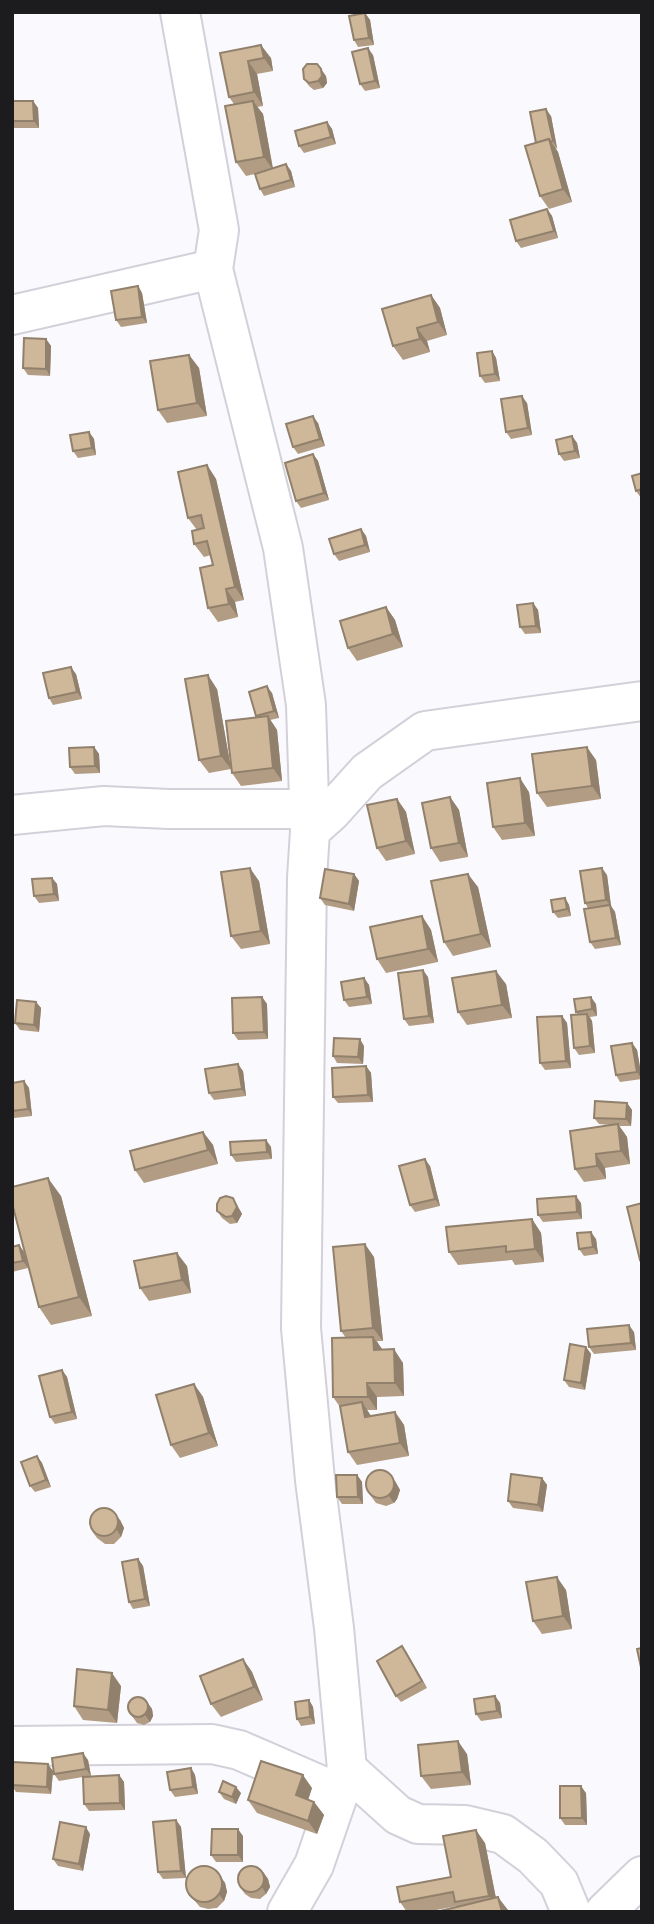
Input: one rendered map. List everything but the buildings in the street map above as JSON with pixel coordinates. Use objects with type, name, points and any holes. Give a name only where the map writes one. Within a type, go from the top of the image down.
[{"type":"street","points":[[180,12],[219,230],[213,269],[283,548],[306,705],[310,820],[301,1328],[315,1480],[334,1628],[342,1781],[314,1865],[287,1912]]},
{"type":"street","points":[[12,315],[213,269]]},
{"type":"street","points":[[12,815],[104,806],[310,820],[331,812],[367,772],[425,731],[642,701]]},
{"type":"street","points":[[12,1746],[212,1744],[239,1750],[342,1781],[418,1824],[465,1825],[503,1835],[533,1856],[559,1883],[571,1912]]},
{"type":"street","points":[[604,1912],[642,1876]]}]
